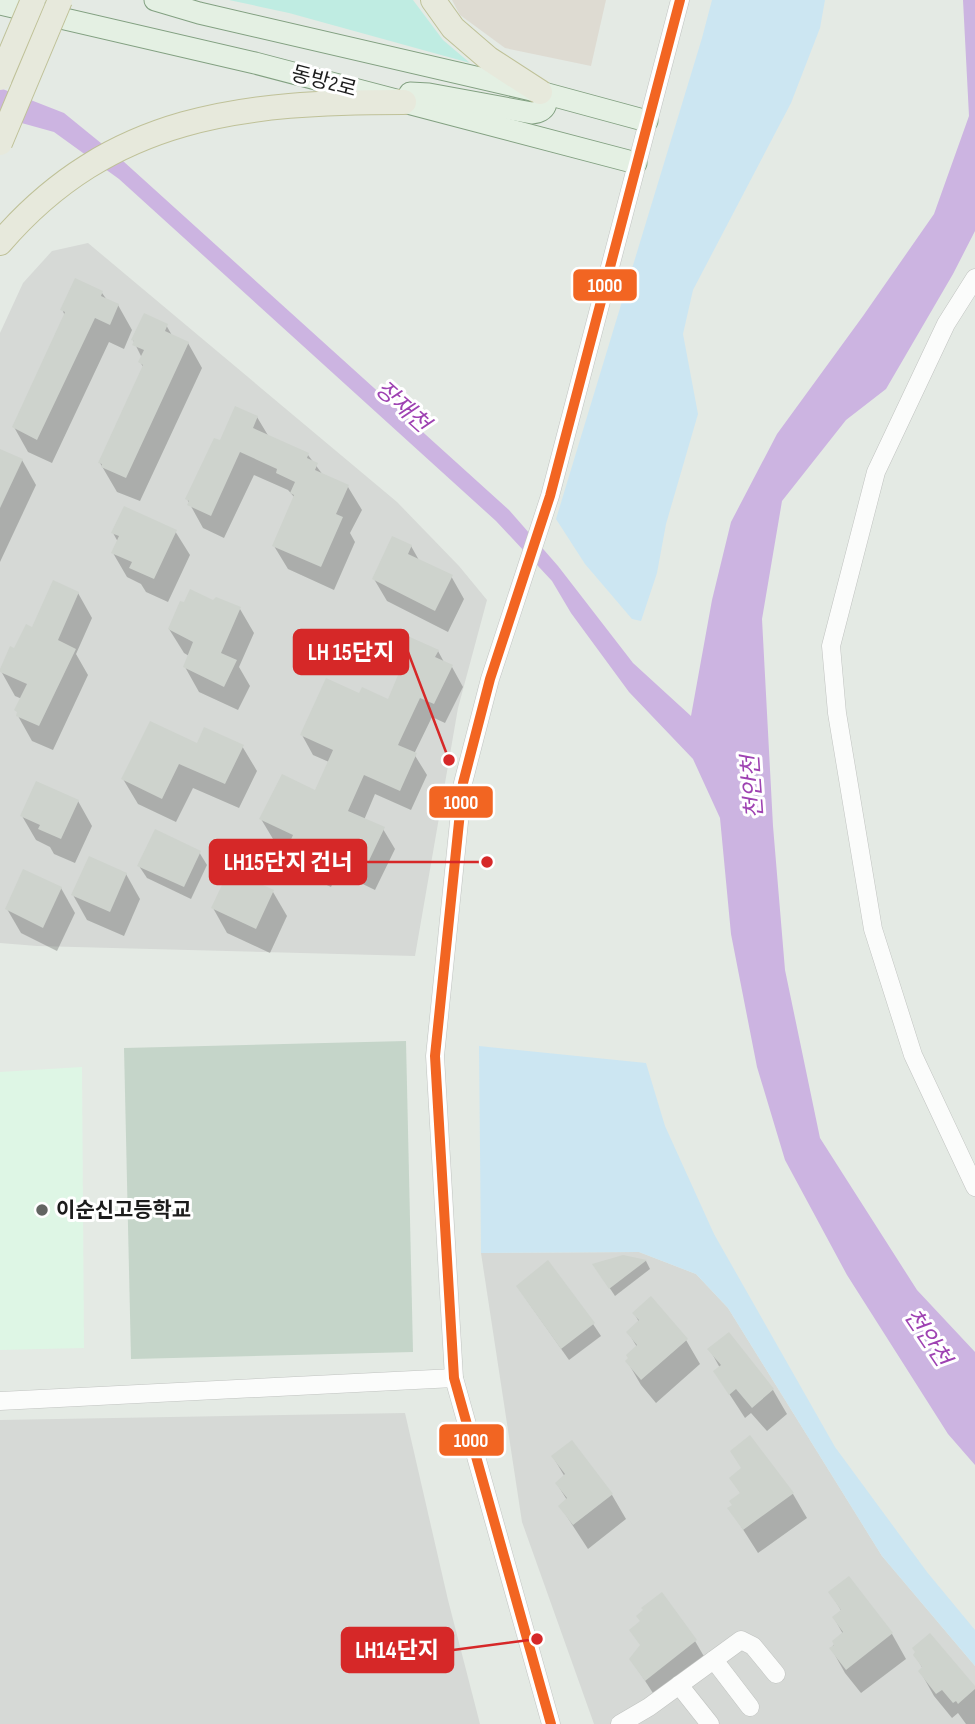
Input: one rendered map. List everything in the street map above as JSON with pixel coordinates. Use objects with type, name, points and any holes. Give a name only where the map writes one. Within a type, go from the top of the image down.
[{"type":"highway","points":[[0,143],[60,0]]},
{"type":"highway","points":[[433,0],[453,29],[489,60],[540,92]]},
{"type":"highway","points":[[0,78],[15,4]]},
{"type":"highway","points":[[0,243],[48,196],[91,165],[149,135],[199,118],[249,110],[321,102],[404,102]]},
{"type":"main road","name":"동방2로","points":[[155,0],[200,13],[540,92],[647,121]]},
{"type":"main road","name":"동방2로","points":[[15,4],[255,63],[636,163]]},
{"type":"main road","points":[[362,91],[429,94],[533,113],[545,108],[547,102],[540,92]]},
{"type":"street","points":[[551,1724],[454,1378],[435,1056],[463,783],[510,613],[550,496],[680,0]]},
{"type":"street","points":[[975,278],[946,324],[876,472],[831,646],[837,713],[873,929],[913,1055],[975,1187]]},
{"type":"street","points":[[0,1401],[454,1378]]},
{"type":"street","points":[[620,1724],[741,1640],[753,1646],[776,1674]]},
{"type":"street","points":[[714,1660],[750,1707]]},
{"type":"street","points":[[679,1685],[704,1722]]},
{"type":"shaded area","points":[[229,0],[413,0],[443,40],[470,63],[289,13]]},
{"type":"shaded area","points":[[452,0],[606,0],[591,66],[505,48],[460,15]]},
{"type":"shaded area","points":[[712,0],[825,0],[820,28],[791,103],[693,290],[683,334],[698,414],[666,524],[657,573],[641,621],[632,619],[585,564],[556,519]]},
{"type":"shaded area","points":[[88,243],[397,502],[459,566],[487,600],[458,708],[415,956],[0,943],[0,333],[23,283],[52,251]]},
{"type":"shaded area","points":[[406,1041],[413,1352],[131,1359],[124,1048]]},
{"type":"shaded area","points":[[479,1046],[646,1063],[665,1126],[714,1234],[835,1447],[927,1572],[975,1630],[975,1666],[882,1556],[728,1308],[696,1274],[639,1252],[481,1253]]},
{"type":"shaded area","name":"이순신고등학교","points":[[82,1067],[84,1348],[0,1350],[0,1072]]},
{"type":"shaded area","points":[[639,1252],[696,1274],[728,1308],[882,1556],[975,1666],[975,1724],[594,1724],[522,1522],[481,1253]]},
{"type":"shaded area","points":[[405,1413],[480,1724],[0,1724],[0,1420]]},
{"type":"water","name":"천안천","points":[[963,0],[975,0],[975,231],[886,389],[846,420],[782,501],[762,619],[773,826],[785,970],[820,1138],[917,1290],[975,1352],[975,1465],[948,1434],[847,1275],[785,1160],[757,1067],[731,934],[720,818],[693,759],[629,692],[571,613],[552,581],[496,521],[119,179],[54,132],[0,117],[0,88],[64,113],[123,161],[509,510],[558,566],[633,663],[691,716],[712,600],[731,522],[777,434],[934,214],[969,116]]},
{"type":"building","points":[[75,278],[103,291],[101,296],[119,304],[110,325],[95,318],[37,440],[12,427],[65,312],[60,310]]},
{"type":"building","points":[[144,313],[168,324],[165,331],[189,342],[126,478],[101,467],[102,464],[98,463],[143,365],[138,362],[144,350],[132,345],[134,341],[131,340]]},
{"type":"building","points":[[235,406],[258,416],[253,428],[309,453],[307,458],[318,463],[315,470],[349,485],[336,514],[343,517],[321,567],[272,546],[294,495],[290,493],[295,482],[276,473],[277,469],[240,452],[211,516],[187,505],[189,501],[185,499],[214,438],[220,440]]},
{"type":"building","points":[[0,449],[23,459],[0,508]]},
{"type":"building","points":[[124,506],[177,530],[154,579],[129,568],[132,562],[111,553],[119,536],[111,533]]},
{"type":"building","points":[[392,536],[412,545],[408,554],[453,575],[435,611],[372,579]]},
{"type":"building","points":[[53,580],[79,592],[58,640],[76,649],[39,726],[16,716],[17,712],[14,710],[27,684],[0,672],[0,669],[10,646],[14,648],[26,624],[32,627]]},
{"type":"building","points":[[190,589],[213,600],[216,597],[241,607],[221,653],[237,660],[224,687],[183,667],[193,642],[168,629],[180,601],[184,602]]},
{"type":"building","points":[[403,634],[439,650],[435,657],[453,665],[434,704],[420,698],[398,745],[417,753],[400,791],[364,775],[348,811],[385,827],[364,871],[326,853],[319,869],[285,853],[293,835],[259,819],[282,774],[315,790],[333,750],[300,735],[326,678],[359,693],[362,687],[388,699],[401,668],[390,664]]},
{"type":"building","points":[[150,721],[197,743],[204,727],[244,745],[225,784],[179,764],[162,799],[121,779]]},
{"type":"building","points":[[36,781],[79,800],[61,839],[38,829],[40,825],[20,816]]},
{"type":"building","points":[[155,829],[201,851],[184,887],[137,866]]},
{"type":"building","points":[[89,856],[127,873],[110,912],[71,895]]},
{"type":"building","points":[[23,869],[62,887],[43,928],[5,909]]},
{"type":"building","points":[[229,870],[274,890],[256,929],[211,908]]},
{"type":"building","points":[[623,1255],[647,1260],[609,1289],[592,1264]]},
{"type":"building","points":[[548,1260],[595,1323],[561,1349],[516,1286]]},
{"type":"building","points":[[651,1296],[688,1339],[641,1380],[625,1361],[628,1358],[626,1355],[637,1345],[626,1332],[639,1320],[632,1313]]},
{"type":"building","points":[[729,1332],[774,1389],[752,1408],[736,1389],[729,1395],[713,1371],[721,1365],[707,1349]]},
{"type":"building","points":[[750,1435],[794,1493],[743,1530],[727,1508],[732,1505],[729,1501],[740,1493],[729,1478],[741,1468],[730,1451]]},
{"type":"building","points":[[572,1440],[613,1494],[573,1525],[558,1506],[567,1498],[555,1483],[565,1474],[551,1456]]},
{"type":"building","points":[[849,1576],[893,1633],[846,1670],[829,1648],[834,1645],[832,1641],[843,1632],[832,1617],[841,1610],[828,1592]]},
{"type":"building","points":[[662,1592],[697,1640],[645,1681],[629,1659],[640,1645],[629,1630],[640,1621],[636,1616],[643,1610],[641,1608]]},
{"type":"building","points":[[930,1633],[975,1686],[958,1704],[956,1701],[953,1703],[942,1690],[936,1694],[918,1671],[922,1667],[913,1655],[915,1652],[912,1648]]},
{"type":"transit line","name":"1000","points":[[551,1724],[454,1378],[435,1056],[463,783],[490,679],[550,496],[680,0]]},
{"type":"place","name":"LH 15단지","points":[[449,760]]},
{"type":"place","name":"LH15단지 건너","points":[[487,862]]},
{"type":"place","name":"이순신고등학교","points":[[42,1210]]},
{"type":"place","name":"LH14단지","points":[[537,1639]]},
{"type":"water label","name":"장재천","points":[[403,406]]}]
